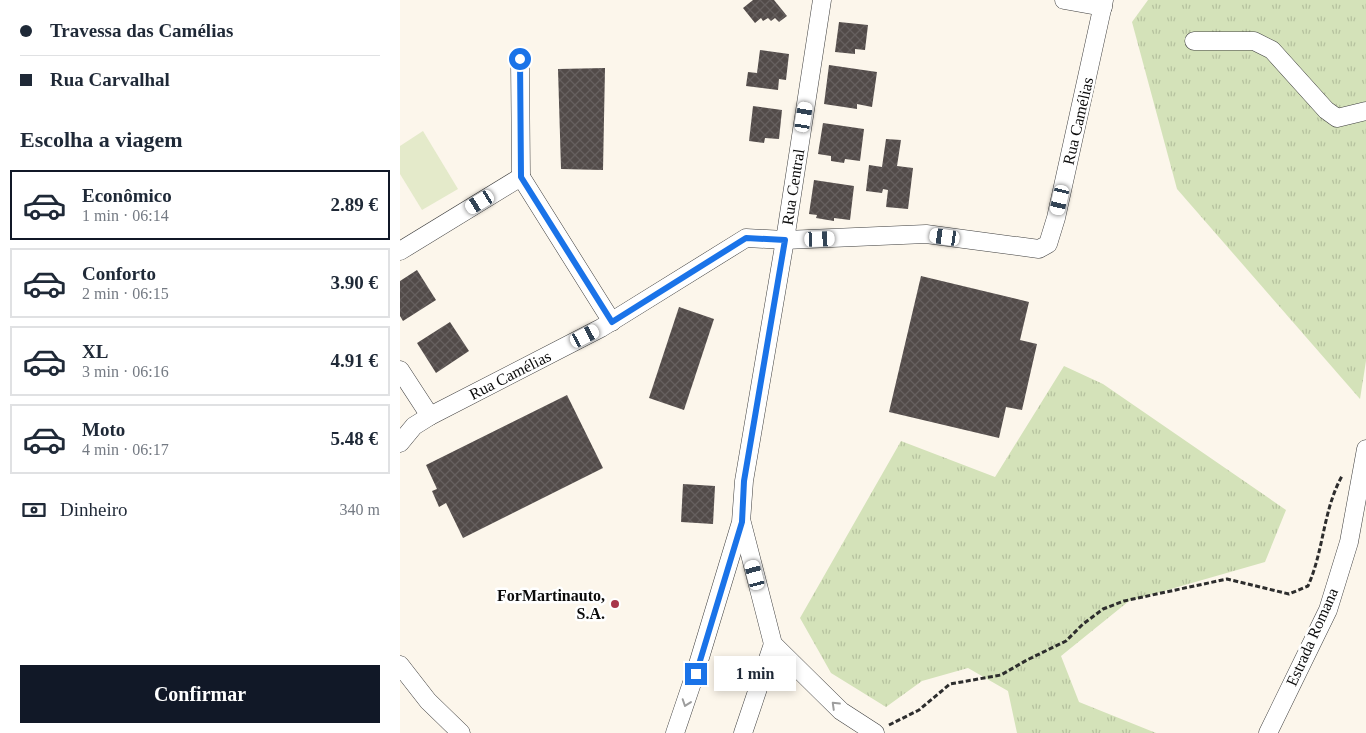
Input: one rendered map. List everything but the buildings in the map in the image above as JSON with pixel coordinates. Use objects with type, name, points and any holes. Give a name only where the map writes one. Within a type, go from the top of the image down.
[{"type":"street","name":"Rua Central","points":[[742,522],[744,481],[785,240],[822,0]]},
{"type":"street","name":"Rua Camélias","points":[[400,443],[414,426],[430,416],[612,322],[746,238],[785,240],[926,234],[1039,249],[1048,244],[1104,4],[1064,0]]},
{"type":"street","points":[[1194,40],[1254,41],[1272,50],[1326,110],[1337,118],[1366,111]]},
{"type":"street","points":[[520,59],[521,177],[612,322]]},
{"type":"street","points":[[400,251],[521,177]]},
{"type":"street","points":[[400,370],[430,416]]},
{"type":"street","name":"Estrada Romana","points":[[1268,733],[1328,610],[1349,542],[1365,456]]},
{"type":"street","points":[[742,522],[773,644],[841,711],[867,730]]},
{"type":"street","points":[[675,733],[696,674],[742,522]]},
{"type":"street","points":[[743,733],[773,644]]},
{"type":"street","points":[[400,665],[428,701],[461,733]]},
{"type":"path","points":[[867,730],[887,726],[919,710],[950,684],[1001,675],[1027,660],[1066,642],[1083,624],[1103,609],[1124,601],[1227,579],[1289,594],[1308,586],[1315,570],[1324,526],[1336,488],[1345,471],[1365,456]]},
{"type":"green space","points":[[1148,0],[1366,0],[1366,361],[1360,399],[1177,189],[1132,22]]},
{"type":"green space","points":[[423,131],[458,189],[422,210],[400,174],[400,146]]},
{"type":"green space","points":[[1064,366],[1103,384],[1286,510],[1265,562],[1129,601],[1061,656],[1079,702],[1156,733],[1017,733],[1008,691],[968,668],[922,681],[886,707],[831,673],[800,618],[901,441],[995,477]]},
{"type":"place","name":"ForMartinauto, S.A.","points":[[615,604]]},
{"type":"route","points":[[520,59],[521,177],[612,322],[746,238],[785,240],[744,481],[742,522],[696,674]]}]
